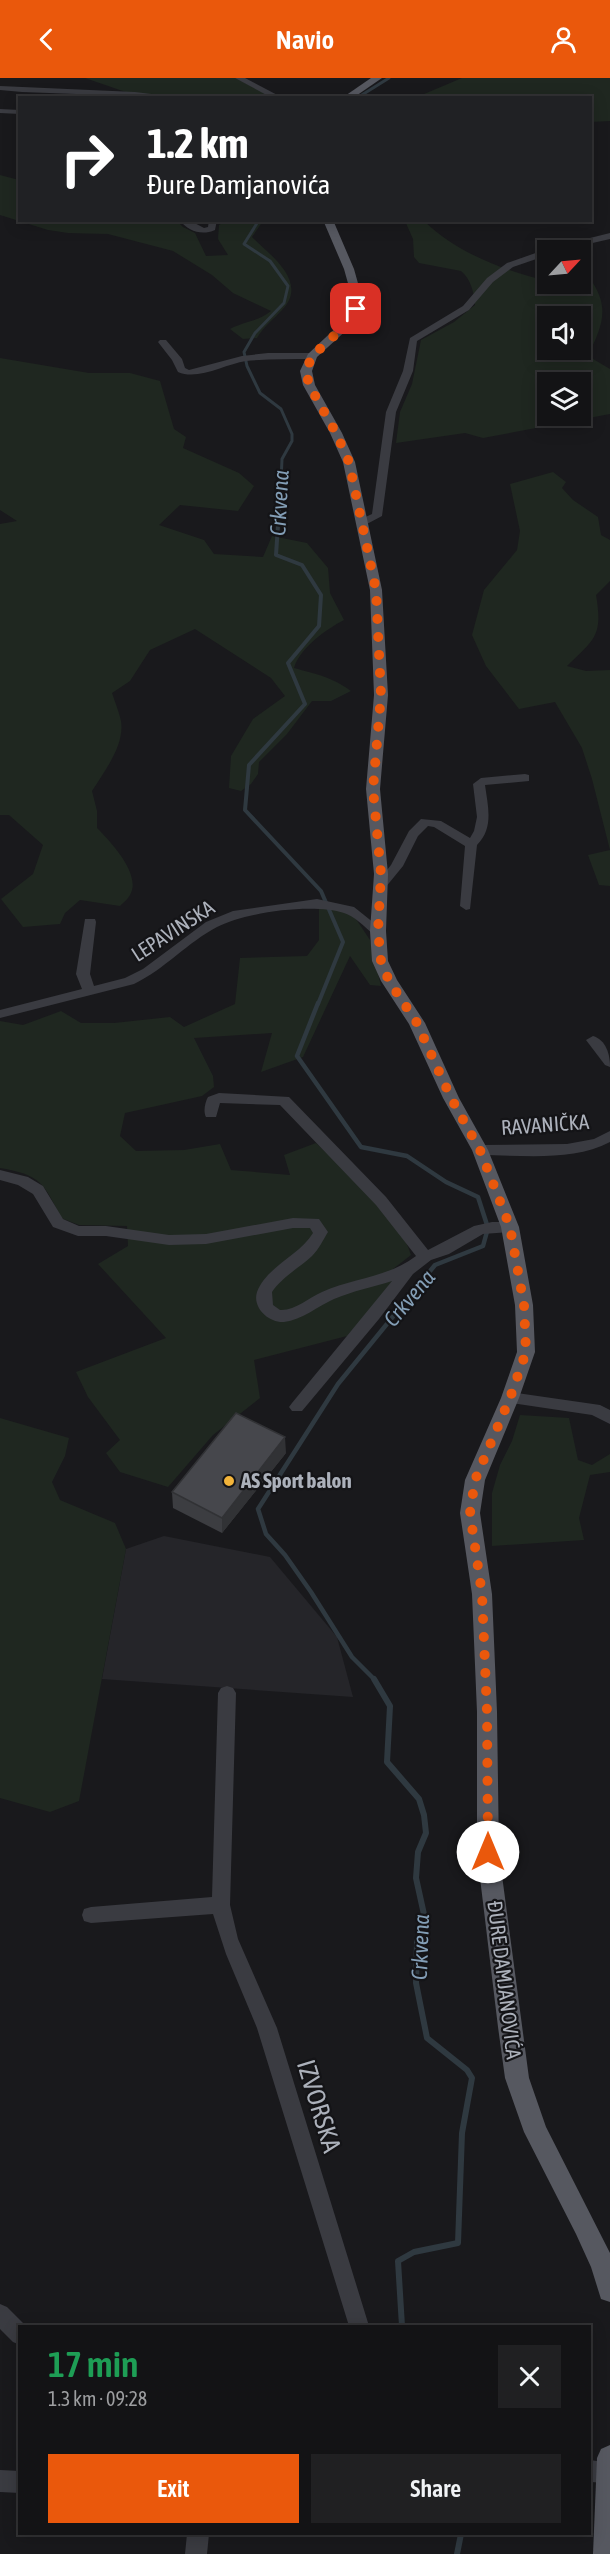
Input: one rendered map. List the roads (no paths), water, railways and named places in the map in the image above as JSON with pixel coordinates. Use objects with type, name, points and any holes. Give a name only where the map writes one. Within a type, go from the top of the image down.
[{"type":"main road","points":[[349,96],[377,78]]},
{"type":"main road","points":[[312,356],[346,325],[356,309],[356,294],[349,269],[329,222]]},
{"type":"main road","name":"ĐURE DAMJANOVIĆA","points":[[312,356],[306,371],[309,385],[336,433],[349,462],[374,574],[381,695],[373,789],[381,885],[378,931],[381,961],[389,981],[417,1023],[451,1098],[480,1150],[510,1227],[524,1305],[526,1352],[510,1398],[475,1480],[470,1513],[482,1594],[487,1712],[488,1852],[517,2078],[536,2132],[585,2225],[603,2265],[610,2290]]},
{"type":"main road","points":[[602,2467],[607,2551]]},
{"type":"street","points":[[239,78],[275,96]]},
{"type":"street","points":[[0,88],[49,93],[135,92],[165,96]]},
{"type":"street","points":[[0,111],[18,112]]},
{"type":"street","points":[[186,222],[206,231],[212,228],[213,222]]},
{"type":"street","points":[[591,241],[610,236]]},
{"type":"street","points":[[361,523],[377,516],[391,412],[408,371],[413,340],[466,308],[490,280],[510,265],[537,256]]},
{"type":"street","points":[[163,342],[185,373],[247,358],[312,356]]},
{"type":"street","points":[[466,906],[471,844],[480,837],[483,827],[479,784],[483,781],[525,778]]},
{"type":"street","points":[[381,885],[397,866],[413,834],[425,822],[437,824],[471,844]]},
{"type":"street","name":"LEPAVINSKA","points":[[0,1014],[129,981],[148,972],[211,925],[237,914],[318,903],[350,910],[378,931]]},
{"type":"street","points":[[90,921],[83,974],[90,992]]},
{"type":"street","points":[[593,1040],[610,1062]]},
{"type":"street","points":[[211,1114],[213,1100],[219,1098],[284,1100],[381,1201],[416,1247],[426,1256]]},
{"type":"street","name":"RAVANIČKA","points":[[480,1150],[561,1149],[602,1143],[610,1136]]},
{"type":"street","points":[[0,1175],[23,1181],[38,1190],[58,1223],[78,1231],[106,1231],[178,1240],[241,1234],[292,1222],[314,1223],[321,1232],[310,1249],[274,1280],[265,1293],[264,1302],[267,1311],[275,1315],[284,1316],[334,1293],[408,1270]]},
{"type":"street","points":[[297,1407],[408,1270],[426,1256],[444,1250],[488,1228],[510,1227]]},
{"type":"street","points":[[510,1398],[594,1409],[610,1418]]},
{"type":"street","name":"IZVORSKA","points":[[227,1693],[221,1905],[224,1926],[236,1960],[266,2025],[359,2325]]},
{"type":"street","points":[[91,1915],[221,1905]]},
{"type":"street","points":[[0,2314],[18,2333]]},
{"type":"street","points":[[0,2481],[18,2482]]},
{"type":"street","points":[[196,2554],[198,2535]]},
{"type":"waterway","name":"Crkvena","points":[[360,96],[389,78]]},
{"type":"waterway","name":"Crkvena","points":[[258,222],[244,244],[270,261],[288,286],[284,303],[255,333],[244,352],[247,366],[260,393],[281,409],[292,434],[292,441],[282,459],[281,482]]},
{"type":"waterway","name":"Crkvena","points":[[281,481],[276,555],[302,565],[321,595],[319,626],[288,663],[305,704],[249,765],[245,810],[321,891],[343,942],[318,1004]]},
{"type":"waterway","name":"Crkvena","points":[[318,1003],[297,1056],[361,1147],[407,1156],[446,1182],[478,1197],[488,1228],[483,1246],[435,1265],[338,1384],[258,1509],[266,1534],[285,1555],[311,1592],[352,1657],[374,1679]]},
{"type":"waterway","name":"Crkvena","points":[[374,1679],[390,1706],[387,1762],[419,1799],[424,1815],[426,1833],[418,1852],[416,1878],[425,1919],[417,1942],[416,1983],[427,2038],[467,2070],[472,2078],[462,2133],[458,2243],[414,2252],[398,2261],[402,2325]]},
{"type":"waterway","name":"Crkvena","points":[[457,2554],[461,2535]]},
{"type":"place","name":"AS Sport balon","points":[[229,1481]]}]
